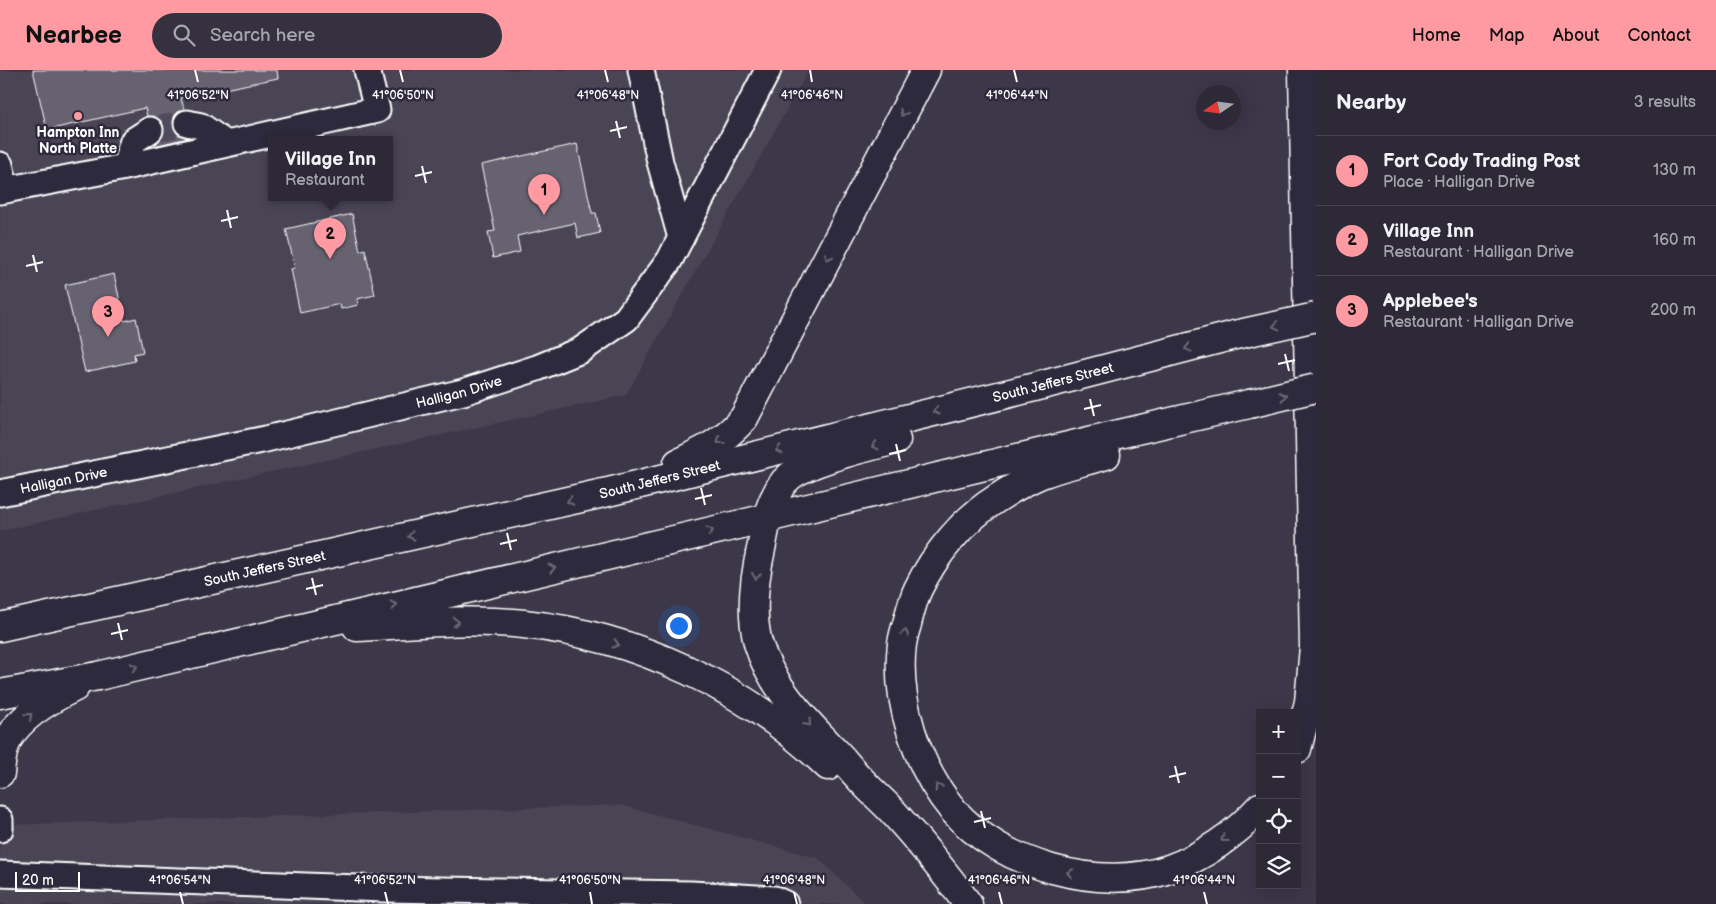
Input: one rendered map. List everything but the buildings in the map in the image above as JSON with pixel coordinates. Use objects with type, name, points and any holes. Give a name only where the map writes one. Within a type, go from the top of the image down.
[{"type":"highway","points":[[608,492],[659,472],[712,447],[725,438],[744,418],[926,70]]},
{"type":"highway","points":[[1301,733],[1309,702],[1314,647],[1303,70]]},
{"type":"highway","name":"South Jeffers Street","points":[[0,627],[608,492],[1316,316]]},
{"type":"highway","points":[[968,904],[899,819],[806,721],[784,694],[770,669],[758,641],[754,601],[755,576],[767,518],[776,495],[787,479],[795,473],[815,463],[970,420],[1018,398],[1035,387]]},
{"type":"highway","points":[[0,694],[98,676],[1316,388]]},
{"type":"highway","points":[[1249,404],[1105,455],[1045,472],[996,499],[963,525],[934,560],[918,590],[902,644],[902,676],[904,707],[914,740],[931,777],[953,810],[976,832],[1004,851],[1033,863],[1066,873],[1100,877],[1136,876],[1168,869],[1200,855],[1225,839],[1256,811]]},
{"type":"highway","points":[[285,631],[448,622],[522,624],[552,628],[638,650],[684,668],[730,692],[815,754],[862,799],[961,904]]},
{"type":"highway","points":[[0,773],[7,740],[18,726],[50,700],[98,676]]},
{"type":"street","points":[[0,164],[3,190],[125,167],[377,110],[367,70]]},
{"type":"street","points":[[641,70],[660,162],[681,238]]},
{"type":"street","name":"Halligan Drive","points":[[0,493],[266,439],[463,392],[537,368],[581,350],[626,319],[669,260],[768,70]]},
{"type":"street","points":[[187,123],[201,126],[225,143]]},
{"type":"street","points":[[125,167],[133,142],[150,130]]},
{"type":"street","points":[[0,820],[0,829]]},
{"type":"street","points":[[0,874],[383,896],[468,897],[691,894],[774,899],[785,904]]},
{"type":"shaded area","points":[[0,70],[809,70],[626,395],[0,531]]},
{"type":"shaded area","points":[[621,805],[818,858],[866,904],[0,904],[0,825]]},
{"type":"tunnel","points":[[150,130],[187,123]]},
{"type":"place","name":"Hampton Inn North Platte","points":[[78,116]]},
{"type":"place","name":"Fort Cody Trading Post","points":[[544,215]]},
{"type":"place","name":"Village Inn","points":[[330,259]]},
{"type":"place","name":"Applebee's","points":[[108,337]]}]
